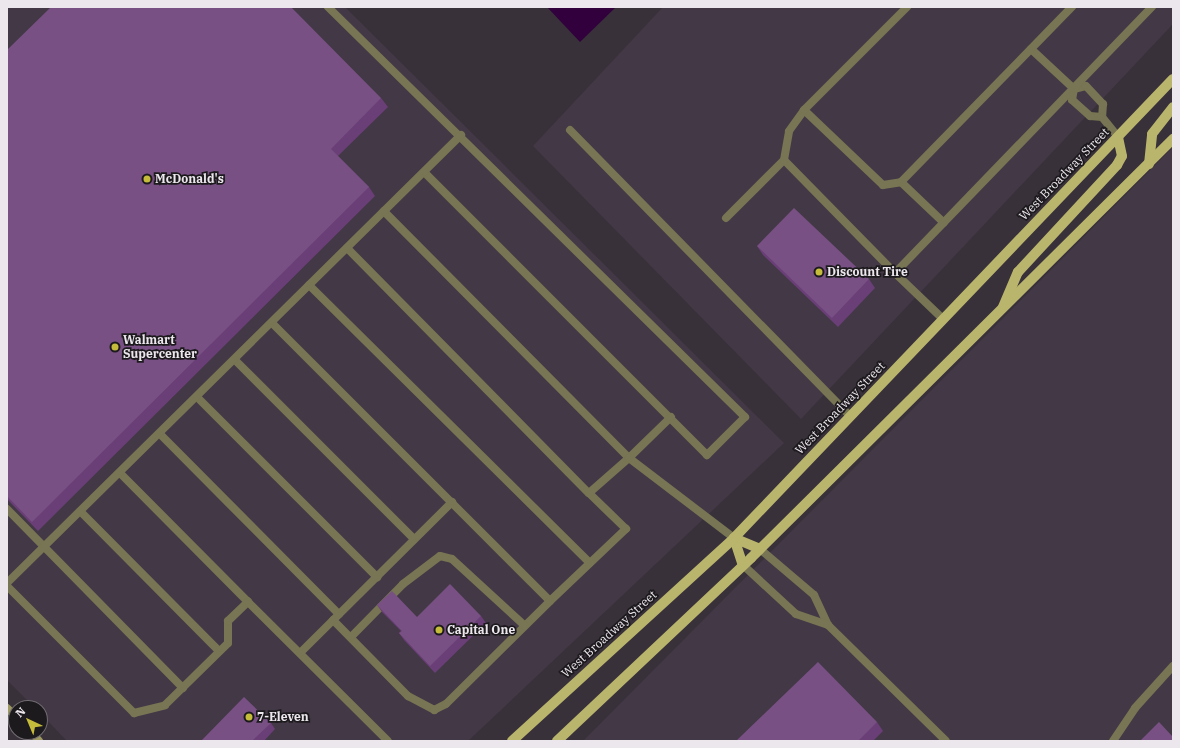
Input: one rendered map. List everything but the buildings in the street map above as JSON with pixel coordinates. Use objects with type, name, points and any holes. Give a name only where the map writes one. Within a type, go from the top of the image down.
[{"type":"main road","name":"West Broadway Street","points":[[512,741],[734,538],[1173,79]]},
{"type":"main road","points":[[1149,164],[1152,134],[1173,107]]},
{"type":"main road","points":[[1001,312],[1018,272],[1117,165],[1122,156],[1118,137]]},
{"type":"main road","points":[[557,741],[760,549],[1173,140]]},
{"type":"main road","points":[[734,538],[760,549]]},
{"type":"main road","points":[[734,538],[743,565]]},
{"type":"lane","points":[[328,7],[461,135],[745,417],[707,455],[671,417],[424,172]]},
{"type":"lane","points":[[726,218],[784,160],[789,131],[804,110],[907,7]]},
{"type":"lane","points":[[804,110],[883,185],[901,182],[1072,7]]},
{"type":"lane","points":[[896,272],[1152,7]]},
{"type":"lane","points":[[1031,48],[1074,89]]},
{"type":"lane","points":[[1074,89],[1086,86],[1103,104],[1102,117],[1118,137]]},
{"type":"lane","points":[[1074,89],[1072,100],[1090,116],[1102,117]]},
{"type":"lane","points":[[570,130],[850,416]]},
{"type":"lane","points":[[248,602],[228,621],[228,643],[183,688],[165,705],[134,714],[7,584],[46,548],[461,135]]},
{"type":"lane","points":[[784,160],[943,319]]},
{"type":"lane","points":[[901,182],[944,223]]},
{"type":"lane","points":[[384,211],[629,458],[734,538]]},
{"type":"lane","points":[[160,434],[336,617],[351,637],[408,696],[434,710],[446,704],[524,625],[626,529],[347,248]]},
{"type":"lane","points":[[309,285],[590,563]]},
{"type":"lane","points":[[272,323],[550,601]]},
{"type":"lane","points":[[234,360],[414,539]]},
{"type":"lane","points":[[197,397],[377,577]]},
{"type":"lane","points":[[589,492],[629,458],[671,417]]},
{"type":"lane","points":[[120,474],[248,602],[301,652],[388,741]]},
{"type":"lane","points":[[301,652],[452,502]]},
{"type":"lane","points":[[7,509],[183,688]]},
{"type":"lane","points":[[81,512],[219,651]]},
{"type":"lane","points":[[760,549],[814,595],[828,625],[942,740]]},
{"type":"lane","points":[[351,637],[403,584],[440,556],[452,559],[524,625]]},
{"type":"lane","points":[[743,565],[796,614],[828,625]]},
{"type":"lane","points":[[1114,741],[1135,708],[1173,666]]},
{"type":"shaded area","points":[[7,7],[345,7],[784,443],[468,741],[67,741],[48,721],[48,700],[27,700],[7,680]]},
{"type":"shaded area","points":[[547,7],[616,7],[580,42]]},
{"type":"shaded area","points":[[663,7],[1173,7],[1173,24],[801,419],[533,146]]},
{"type":"shaded area","points":[[1173,147],[1173,741],[583,741]]},
{"type":"place","name":"McDonald's","points":[[147,179]]},
{"type":"place","name":"Discount Tire","points":[[819,272]]},
{"type":"place","name":"Walmart Supercenter","points":[[115,347]]},
{"type":"place","name":"Capital One","points":[[439,630]]},
{"type":"place","name":"7-Eleven","points":[[249,717]]}]
